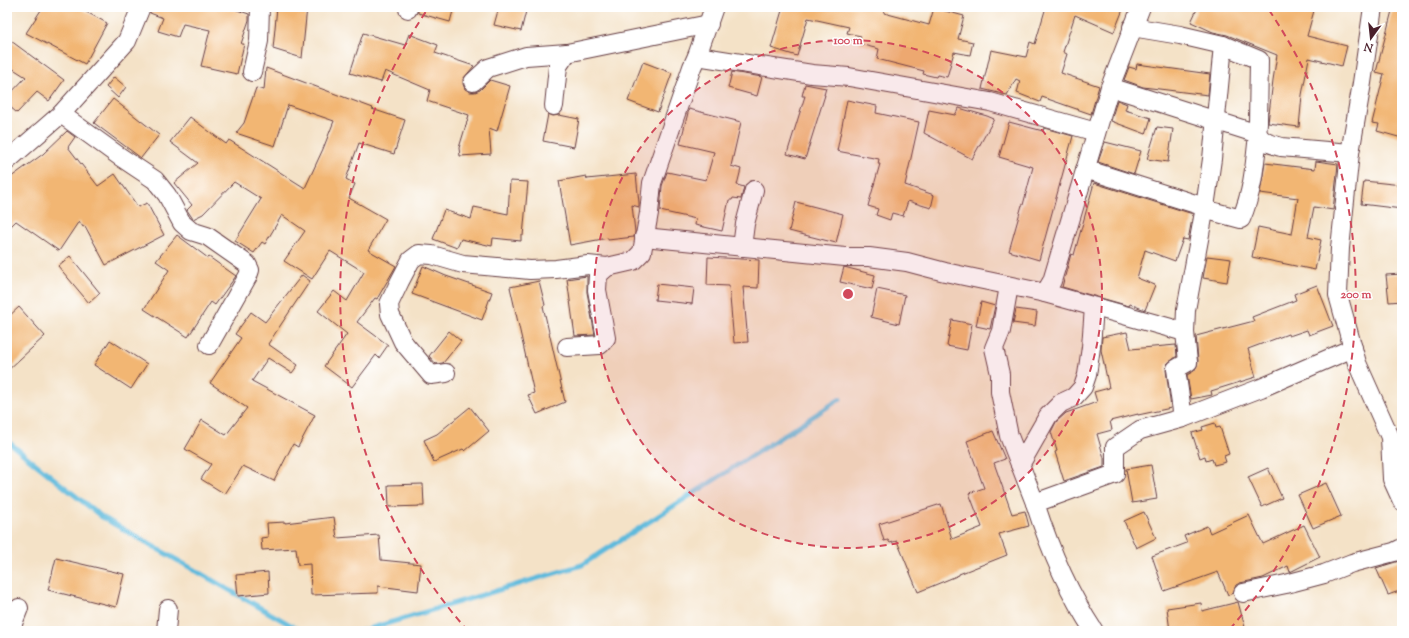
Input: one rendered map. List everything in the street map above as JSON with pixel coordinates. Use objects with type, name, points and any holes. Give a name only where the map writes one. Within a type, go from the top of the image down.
[{"type":"street","points":[[7,161],[62,114],[127,41],[141,7]]},
{"type":"street","points":[[252,72],[259,41],[260,7]]},
{"type":"street","points":[[1045,294],[1052,281],[1110,87],[1141,7]]},
{"type":"street","points":[[1373,7],[1350,153],[1340,248],[1338,295],[1357,363],[1390,438],[1392,479],[1402,501]]},
{"type":"street","points":[[472,82],[488,68],[526,56],[568,53],[712,15]]},
{"type":"street","points":[[446,373],[431,375],[403,342],[390,314],[389,304],[411,260],[419,254],[432,254],[463,264],[530,270],[556,269],[588,265],[607,267],[633,261],[642,252],[649,213],[652,183],[692,67],[712,15]]},
{"type":"street","points":[[1085,170],[1206,207],[1211,211],[1241,219],[1246,207],[1253,181],[1258,134],[1259,60],[1223,45],[1180,35],[1132,27]]},
{"type":"street","points":[[1183,418],[1176,369],[1188,362],[1185,332],[1190,288],[1206,207],[1223,45]]},
{"type":"street","points":[[554,106],[558,66],[568,53]]},
{"type":"street","points":[[697,56],[812,74],[850,77],[990,102],[1096,132]]},
{"type":"street","points":[[1110,87],[1258,134],[1271,144],[1281,147],[1350,153]]},
{"type":"street","points":[[62,114],[119,156],[155,180],[167,195],[178,218],[186,227],[207,236],[249,267],[250,270],[248,276],[209,345]]},
{"type":"street","points":[[742,247],[745,224],[754,190]]},
{"type":"street","points":[[644,237],[845,257],[869,257],[908,262],[945,272],[1045,294],[1185,332]]},
{"type":"street","points":[[567,347],[600,345],[606,338],[597,290],[598,276],[607,267]]},
{"type":"street","points":[[1010,286],[1001,331],[994,348],[1000,374],[1000,392],[1010,436],[1042,526],[1071,594],[1094,631]]},
{"type":"street","points":[[1020,466],[1048,416],[1061,403],[1074,397],[1083,387],[1087,375],[1091,348],[1094,307]]},
{"type":"street","points":[[1035,503],[1115,474],[1115,447],[1140,430],[1183,418],[1261,388],[1353,348]]},
{"type":"street","points":[[1243,593],[1324,574],[1352,563],[1394,552],[1402,548]]},
{"type":"street","points":[[10,631],[19,608]]},
{"type":"street","points":[[166,631],[168,609]]},
{"type":"building","points":[[43,7],[77,7],[107,23],[85,64],[26,33]]},
{"type":"building","points":[[151,7],[228,7],[249,14],[249,20],[241,44],[244,44],[237,74],[201,66],[210,30],[183,24],[178,37],[158,31],[163,18],[150,13]]},
{"type":"building","points":[[277,7],[307,7],[302,58],[273,49]]},
{"type":"building","points":[[418,7],[454,7],[450,22],[418,13]]},
{"type":"building","points":[[499,7],[527,7],[521,31],[494,25]]},
{"type":"building","points":[[783,7],[885,7],[884,13],[929,25],[934,8],[964,16],[958,39],[973,42],[970,55],[954,52],[947,77],[937,75],[936,77],[923,74],[924,71],[877,59],[879,49],[859,44],[861,36],[847,33],[849,27],[808,18],[797,56],[771,48]]},
{"type":"building","points":[[1046,7],[1124,7],[1114,32],[1075,15],[1063,52],[1067,54],[1061,73],[1099,86],[1091,114],[1042,97],[1040,102],[1017,93],[1020,81],[1016,79],[1007,95],[982,89],[991,50],[1026,57],[1030,42],[1035,44]]},
{"type":"building","points":[[1198,7],[1315,7],[1307,36],[1347,46],[1342,66],[1309,58],[1302,95],[1299,127],[1268,123],[1277,55],[1227,35],[1213,32],[1191,22]]},
{"type":"building","points":[[1393,7],[1402,7],[1402,138],[1377,131],[1379,124],[1372,123],[1384,74],[1376,72]]},
{"type":"building","points":[[363,33],[405,45],[409,34],[438,45],[435,53],[474,66],[463,79],[465,89],[470,92],[480,90],[490,80],[510,86],[497,131],[489,128],[491,154],[460,156],[459,148],[469,115],[427,101],[430,90],[385,71],[381,82],[350,73]]},
{"type":"building","points":[[7,38],[64,80],[49,101],[37,92],[17,113],[7,104],[7,97],[26,77],[7,65]]},
{"type":"building","points":[[643,62],[672,73],[658,112],[628,101]]},
{"type":"building","points":[[1137,64],[1210,74],[1208,95],[1143,87],[1124,80],[1129,67],[1136,69]]},
{"type":"building","points":[[266,68],[373,108],[372,109],[405,120],[394,154],[359,143],[346,179],[355,184],[349,198],[386,219],[368,250],[396,266],[377,299],[375,298],[357,322],[388,345],[379,358],[376,355],[352,387],[324,366],[347,334],[318,311],[334,291],[347,301],[364,272],[330,251],[312,279],[284,261],[305,231],[282,215],[265,244],[262,242],[254,253],[235,241],[261,199],[234,182],[203,214],[193,219],[187,210],[192,205],[174,183],[198,163],[170,142],[190,117],[226,144],[229,140],[305,188],[334,121],[288,105],[275,146],[236,133],[244,123],[256,88],[264,90]]},
{"type":"building","points":[[732,72],[762,77],[757,96],[728,88]]},
{"type":"building","points":[[114,77],[126,87],[118,98],[106,87]]},
{"type":"building","points":[[805,84],[826,88],[805,159],[787,154],[805,96],[802,96]]},
{"type":"building","points":[[113,99],[159,135],[141,158],[94,123]]},
{"type":"building","points":[[847,100],[877,106],[876,113],[919,122],[905,185],[934,195],[931,208],[908,201],[903,216],[892,213],[890,220],[876,215],[878,209],[868,206],[880,164],[878,164],[879,159],[837,151]]},
{"type":"building","points":[[1117,100],[1127,104],[1125,110],[1151,118],[1146,134],[1111,121]]},
{"type":"building","points":[[959,108],[994,119],[972,159],[924,133],[929,110],[955,115]]},
{"type":"building","points":[[689,109],[741,122],[731,166],[741,169],[737,185],[744,187],[741,199],[733,198],[732,200],[729,200],[722,231],[695,225],[696,219],[660,211],[662,186],[667,172],[706,180],[714,152],[680,144]]},
{"type":"building","points":[[548,114],[579,119],[574,147],[543,141]]},
{"type":"building","points":[[1009,122],[1043,131],[1044,128],[1073,136],[1039,260],[1009,251],[1033,167],[999,157]]},
{"type":"building","points":[[1157,127],[1173,129],[1168,162],[1147,159]]},
{"type":"building","points":[[67,131],[75,137],[68,147],[98,186],[115,174],[138,207],[147,203],[164,235],[106,265],[85,226],[83,227],[79,221],[59,251],[16,221],[7,230],[7,180],[43,154]]},
{"type":"building","points":[[1105,142],[1141,151],[1134,174],[1098,162]]},
{"type":"building","points":[[1316,161],[1338,164],[1333,210],[1314,207],[1308,237],[1321,240],[1315,270],[1252,257],[1258,227],[1292,234],[1298,198],[1260,193],[1265,163],[1315,169]]},
{"type":"building","points":[[636,174],[639,207],[632,205],[635,232],[634,237],[608,240],[608,238],[570,245],[559,181],[586,176],[587,179]]},
{"type":"building","points":[[510,181],[528,182],[523,236],[521,236],[521,241],[493,238],[492,246],[461,239],[457,248],[433,239],[444,210],[471,219],[474,207],[508,214]]},
{"type":"building","points":[[1364,181],[1402,185],[1402,209],[1361,204]]},
{"type":"building","points":[[1094,183],[1193,214],[1188,240],[1183,239],[1175,261],[1145,250],[1137,278],[1155,285],[1145,310],[1130,304],[1129,306],[1062,287],[1071,254],[1074,255]]},
{"type":"building","points":[[796,202],[843,214],[836,243],[789,231]]},
{"type":"building","points":[[177,235],[236,276],[215,305],[211,302],[188,337],[144,309],[169,270],[156,261]]},
{"type":"building","points":[[70,256],[100,293],[89,303],[58,266]]},
{"type":"building","points":[[1207,256],[1231,259],[1227,282],[1203,278]]},
{"type":"building","points":[[708,257],[759,260],[758,288],[743,287],[748,342],[734,343],[729,286],[707,285]]},
{"type":"building","points":[[423,266],[446,276],[492,292],[482,320],[412,294]]},
{"type":"building","points":[[844,267],[875,275],[872,289],[840,282]]},
{"type":"building","points":[[1402,274],[1402,301],[1389,302],[1386,275]]},
{"type":"building","points":[[302,275],[310,281],[268,344],[298,365],[292,373],[268,358],[252,381],[315,415],[298,447],[293,444],[274,481],[243,466],[225,494],[201,479],[211,464],[185,449],[202,420],[226,435],[247,408],[210,383],[241,338],[235,334],[251,312],[265,322]]},
{"type":"building","points":[[587,276],[587,292],[595,335],[575,336],[567,279]]},
{"type":"building","points":[[539,281],[545,305],[543,306],[565,402],[537,414],[528,395],[534,393],[510,287]]},
{"type":"building","points":[[657,284],[694,288],[692,304],[655,300]]},
{"type":"building","points":[[1317,285],[1333,326],[1309,335],[1307,330],[1289,336],[1288,334],[1248,349],[1256,377],[1211,391],[1212,395],[1191,399],[1187,375],[1194,371],[1197,366],[1196,336],[1254,321],[1252,317],[1296,300],[1294,294]]},
{"type":"building","points":[[877,289],[905,295],[899,324],[871,317]]},
{"type":"building","points":[[981,302],[995,306],[990,329],[976,326]]},
{"type":"building","points":[[19,307],[45,336],[7,371],[7,318]]},
{"type":"building","points":[[1016,309],[1037,312],[1035,326],[1013,323]]},
{"type":"building","points":[[952,320],[972,324],[967,350],[947,346]]},
{"type":"building","points":[[449,331],[461,341],[443,363],[436,364],[429,356]]},
{"type":"building","points":[[1127,332],[1131,349],[1176,345],[1177,356],[1167,364],[1166,370],[1171,408],[1110,421],[1112,430],[1097,434],[1104,458],[1104,467],[1064,481],[1055,452],[1057,451],[1051,432],[1056,422],[1066,413],[1097,402],[1094,392],[1109,388],[1101,350],[1102,337]]},
{"type":"building","points":[[110,340],[147,364],[131,389],[94,365]]},
{"type":"building","points":[[470,407],[489,431],[465,451],[463,449],[434,462],[424,440],[437,434]]},
{"type":"building","points":[[1215,423],[1216,428],[1220,427],[1229,454],[1224,456],[1226,462],[1214,465],[1212,459],[1206,461],[1205,456],[1200,458],[1192,433],[1203,430],[1202,427]]},
{"type":"building","points":[[993,431],[1005,459],[994,463],[1012,514],[1025,511],[1029,526],[999,534],[1007,555],[918,592],[897,541],[890,543],[888,540],[884,541],[879,524],[941,504],[952,539],[982,527],[969,493],[984,488],[967,441]]},
{"type":"building","points":[[1151,465],[1157,499],[1132,503],[1126,469]]},
{"type":"building","points":[[1268,468],[1282,498],[1262,507],[1248,477]]},
{"type":"building","points":[[1326,483],[1341,516],[1313,528],[1298,495]]},
{"type":"building","points":[[423,484],[424,506],[389,507],[388,485]]},
{"type":"building","points":[[1144,512],[1156,538],[1136,548],[1124,521]]},
{"type":"building","points":[[1249,515],[1263,544],[1304,525],[1320,557],[1290,572],[1288,566],[1263,578],[1240,583],[1236,585],[1233,593],[1228,595],[1218,572],[1164,591],[1152,556],[1187,543],[1184,536],[1207,526],[1210,533]]},
{"type":"building","points":[[334,517],[337,538],[379,535],[381,560],[421,564],[418,591],[378,586],[378,593],[311,595],[310,564],[298,565],[296,548],[262,550],[261,538],[268,537],[267,523],[285,523]]},
{"type":"building","points":[[56,558],[124,574],[116,607],[48,590]]},
{"type":"building","points":[[1402,560],[1402,590],[1388,595],[1376,568]]},
{"type":"building","points":[[268,572],[269,593],[238,596],[236,575]]},
{"type":"building","points":[[1238,602],[1246,631],[1170,631],[1167,608],[1201,603],[1202,611]]},
{"type":"waterway","points":[[362,631],[582,565],[840,399]]},
{"type":"waterway","points":[[7,441],[102,517],[301,631]]}]
